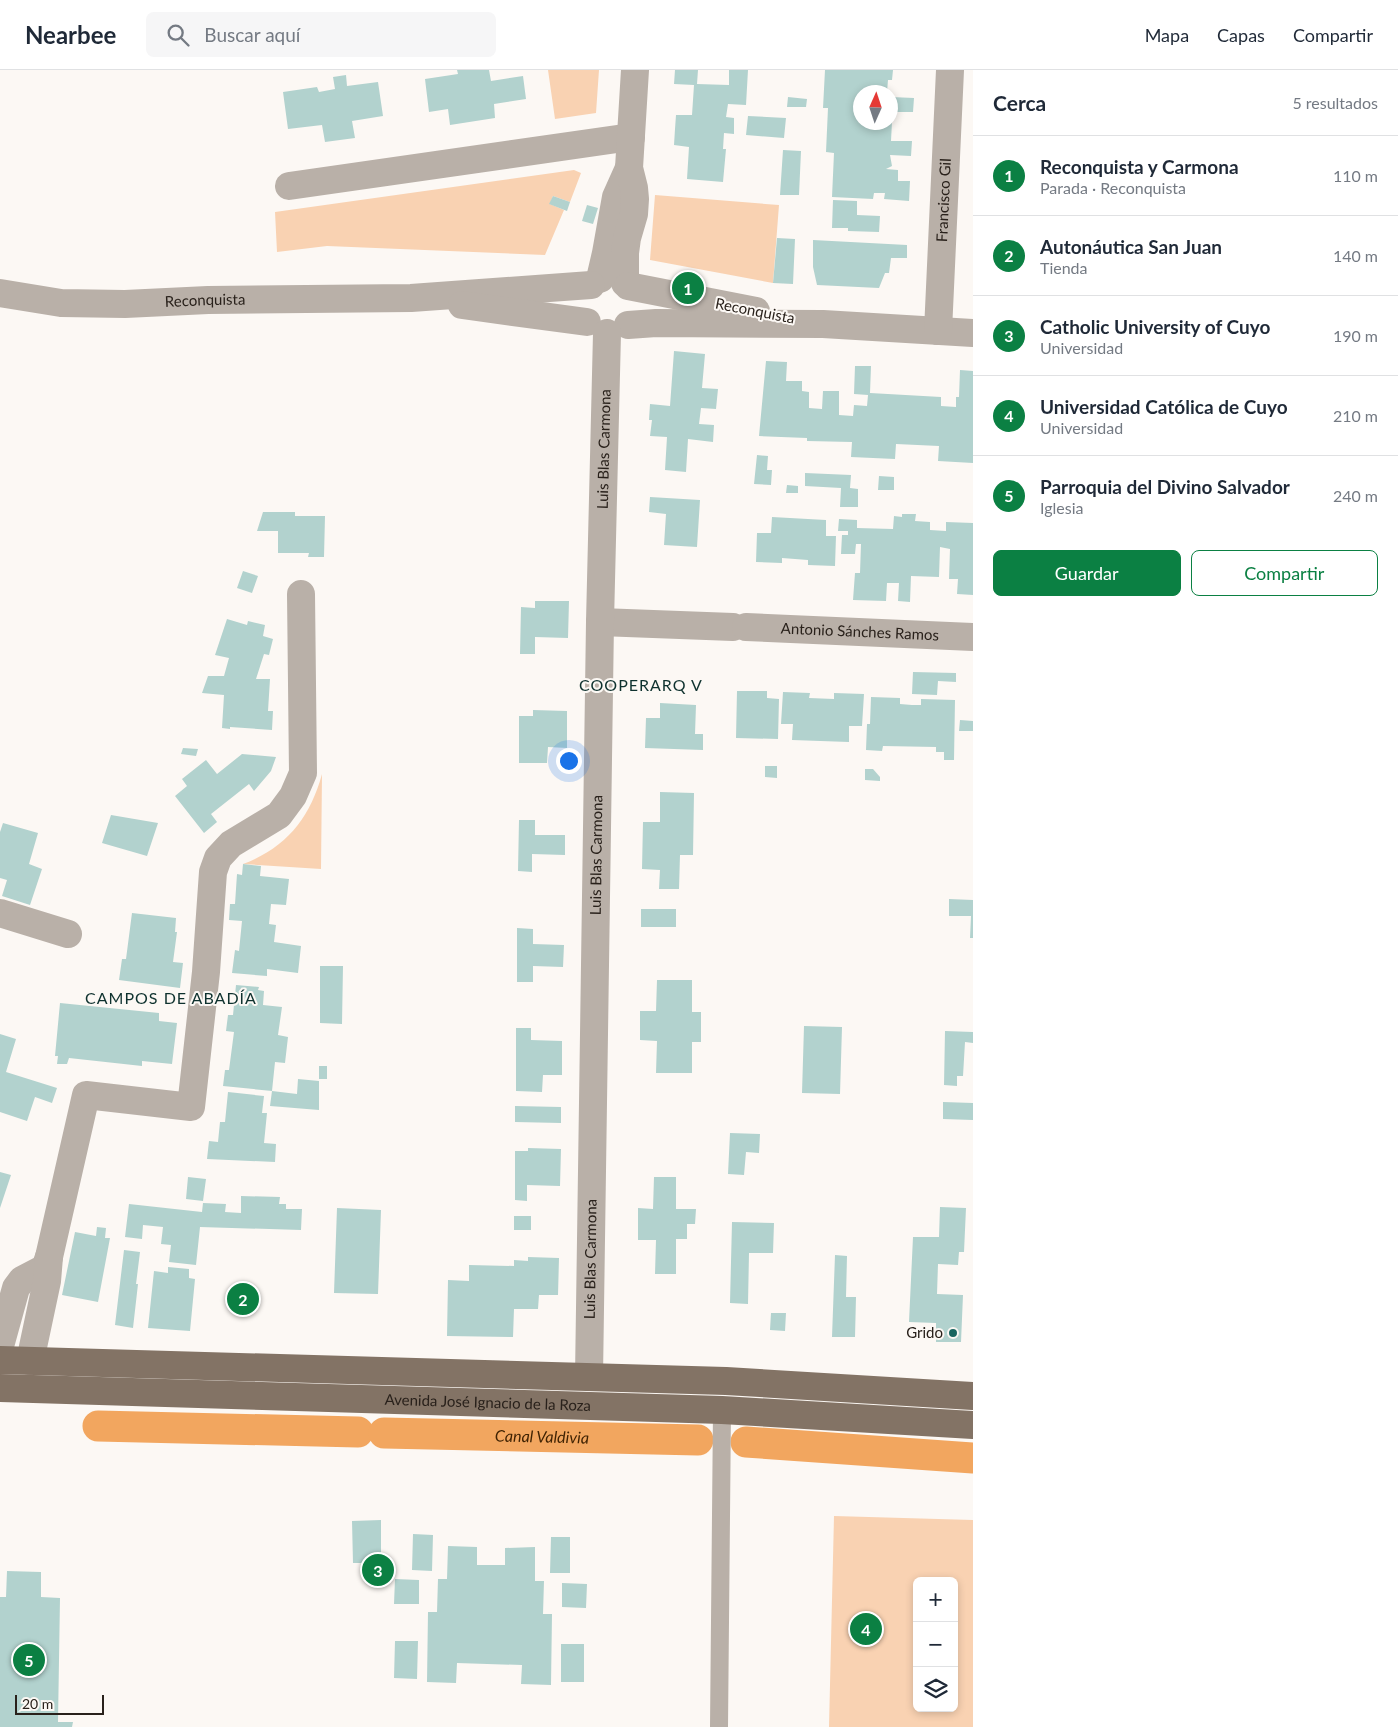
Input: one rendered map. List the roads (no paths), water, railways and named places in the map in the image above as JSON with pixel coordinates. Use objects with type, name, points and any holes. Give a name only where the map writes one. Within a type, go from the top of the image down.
[{"type":"main road","name":"Avenida José Ignacio de la Roza","points":[[0,1360],[726,1381],[973,1396]]},
{"type":"main road","name":"Avenida José Ignacio de la Roza","points":[[0,1388],[722,1410],[973,1425]]},
{"type":"street","points":[[611,283],[606,253],[616,197],[628,168],[635,70]]},
{"type":"street","name":"Francisco Gil","points":[[938,331],[950,70]]},
{"type":"street","points":[[289,186],[631,137]]},
{"type":"street","points":[[611,283],[634,292],[637,310],[634,318],[607,327],[583,312],[582,302],[585,293],[611,283]]},
{"type":"street","name":"Reconquista","points":[[0,293],[61,303],[125,304],[208,300],[411,298],[611,283],[824,324]]},
{"type":"street","name":"Reconquista","points":[[411,298],[607,327],[656,323],[824,324],[973,333]]},
{"type":"street","name":"Luis Blas Carmona","points":[[589,1377],[600,622],[607,327]]},
{"type":"street","points":[[0,1346],[16,1288],[22,1280],[45,1268],[49,1257],[86,1095],[191,1107],[206,972],[213,872],[218,858],[232,844],[279,815],[293,796],[303,772],[301,594]]},
{"type":"street","name":"Antonio Sánches Ramos","points":[[600,622],[973,637]]},
{"type":"street","points":[[2,919],[68,934]]},
{"type":"street","points":[[30,1361],[47,1281],[49,1257]]},
{"type":"lane","points":[[719,1727],[722,1410]]},
{"type":"waterway","name":"Canal Valdivia","points":[[98,1426],[358,1432]]},
{"type":"waterway","name":"Canal Valdivia","points":[[384,1433],[698,1440]]},
{"type":"waterway","name":"Canal Valdivia","points":[[746,1442],[973,1458]]},
{"type":"place","name":"Reconquista y Carmona","points":[[688,288]]},
{"type":"place","name":"Autonáutica San Juan","points":[[243,1299]]},
{"type":"place","name":"Grido","points":[[953,1333]]},
{"type":"place","name":"Catholic University of Cuyo","points":[[378,1570]]},
{"type":"place","name":"Universidad Católica de Cuyo","points":[[866,1629]]},
{"type":"place","name":"Parroquia del Divino Salvador","points":[[29,1660]]},
{"type":"district","name":"COOPERARQ V","points":[[641,685]]},
{"type":"district","name":"CAMPOS DE ABADÍA","points":[[171,998]]}]
